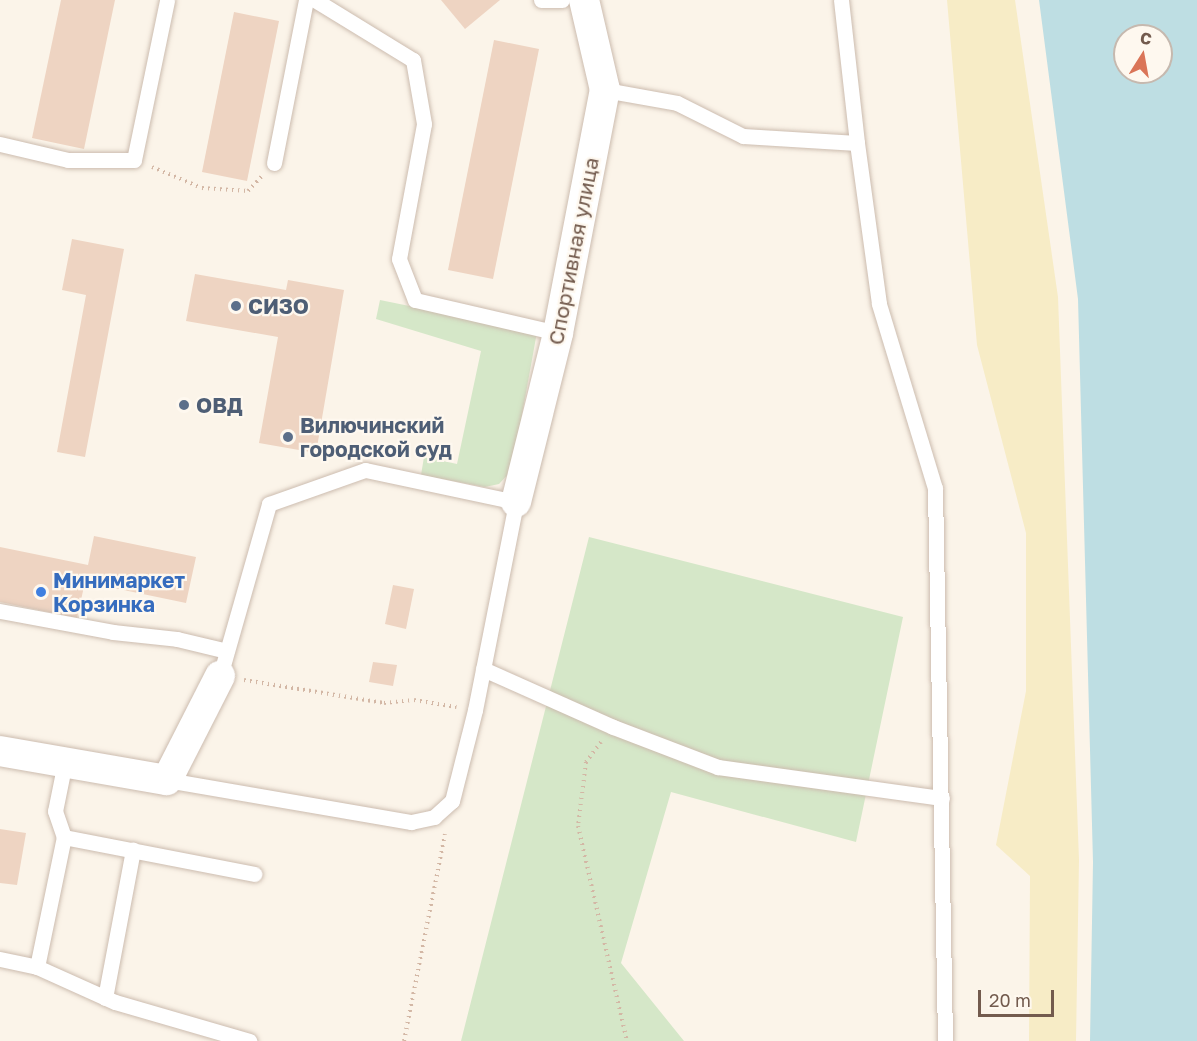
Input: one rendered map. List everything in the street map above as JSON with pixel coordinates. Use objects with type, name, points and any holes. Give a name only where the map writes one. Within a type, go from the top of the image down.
[{"type":"street","name":"Спортивная улица","points":[[516,502],[558,333],[604,90],[584,0]]},
{"type":"street","points":[[0,751],[166,780],[223,663]]},
{"type":"lane","points":[[0,144],[68,160],[134,160],[167,0]]},
{"type":"lane","points":[[274,163],[306,0]]},
{"type":"lane","points":[[315,0],[413,60],[424,124],[399,259],[415,300],[558,333]]},
{"type":"lane","points":[[541,0],[562,0]]},
{"type":"lane","points":[[841,0],[857,143],[879,304],[935,488],[945,1041]]},
{"type":"lane","points":[[604,90],[676,103],[743,136],[857,143]]},
{"type":"lane","points":[[0,611],[113,632],[177,639],[223,663],[269,504],[364,470],[516,502],[475,710],[452,801],[434,817],[411,822],[166,780]]},
{"type":"lane","points":[[483,669],[613,727],[718,767],[942,798]]},
{"type":"lane","points":[[38,966],[64,837],[55,811],[65,762]]},
{"type":"lane","points":[[64,837],[254,874]]},
{"type":"lane","points":[[105,998],[133,850]]},
{"type":"lane","points":[[0,959],[38,966],[105,998],[249,1041]]},
{"type":"path","points":[[134,160],[202,188],[248,191],[274,163]]},
{"type":"path","points":[[223,663],[384,703],[414,700],[475,710]]},
{"type":"path","points":[[613,727],[586,762],[579,826],[627,1041]]},
{"type":"path","points":[[404,1041],[452,801]]},
{"type":"green space","points":[[380,300],[537,332],[512,470],[499,484],[485,487],[421,475],[424,457],[457,464],[481,351],[376,319]]},
{"type":"green space","points":[[589,537],[903,617],[856,842],[671,792],[621,963],[684,1041],[461,1041]]},
{"type":"sand","points":[[947,0],[1015,0],[1058,297],[1079,860],[1076,1041],[1029,1041],[1030,876],[996,845],[1026,691],[1026,533],[977,345]]},
{"type":"water","points":[[1039,0],[1197,0],[1197,1041],[1090,1041],[1093,862],[1078,299]]},
{"type":"building","points":[[61,0],[115,0],[84,149],[32,138]]},
{"type":"building","points":[[441,0],[500,0],[465,29]]},
{"type":"building","points":[[234,12],[279,21],[247,181],[202,172]]},
{"type":"building","points":[[494,40],[539,49],[493,279],[448,270]]},
{"type":"building","points":[[72,239],[124,249],[85,457],[57,452],[86,295],[62,290]]},
{"type":"building","points":[[195,274],[286,290],[288,280],[344,290],[316,453],[259,443],[278,337],[186,321]]},
{"type":"building","points":[[94,536],[196,557],[186,603],[85,582],[77,618],[0,602],[0,547],[88,565]]},
{"type":"building","points":[[393,585],[414,589],[406,629],[385,624]]},
{"type":"building","points":[[373,662],[397,665],[393,686],[369,682]]},
{"type":"building","points":[[0,829],[26,833],[17,885],[0,883]]},
{"type":"place","name":"СИЗО","points":[[236,306]]},
{"type":"place","name":"ОВД","points":[[184,405]]},
{"type":"place","name":"Вилючинский городской суд","points":[[288,437]]},
{"type":"place","name":"Минимаркет Корзинка","points":[[41,592]]}]
